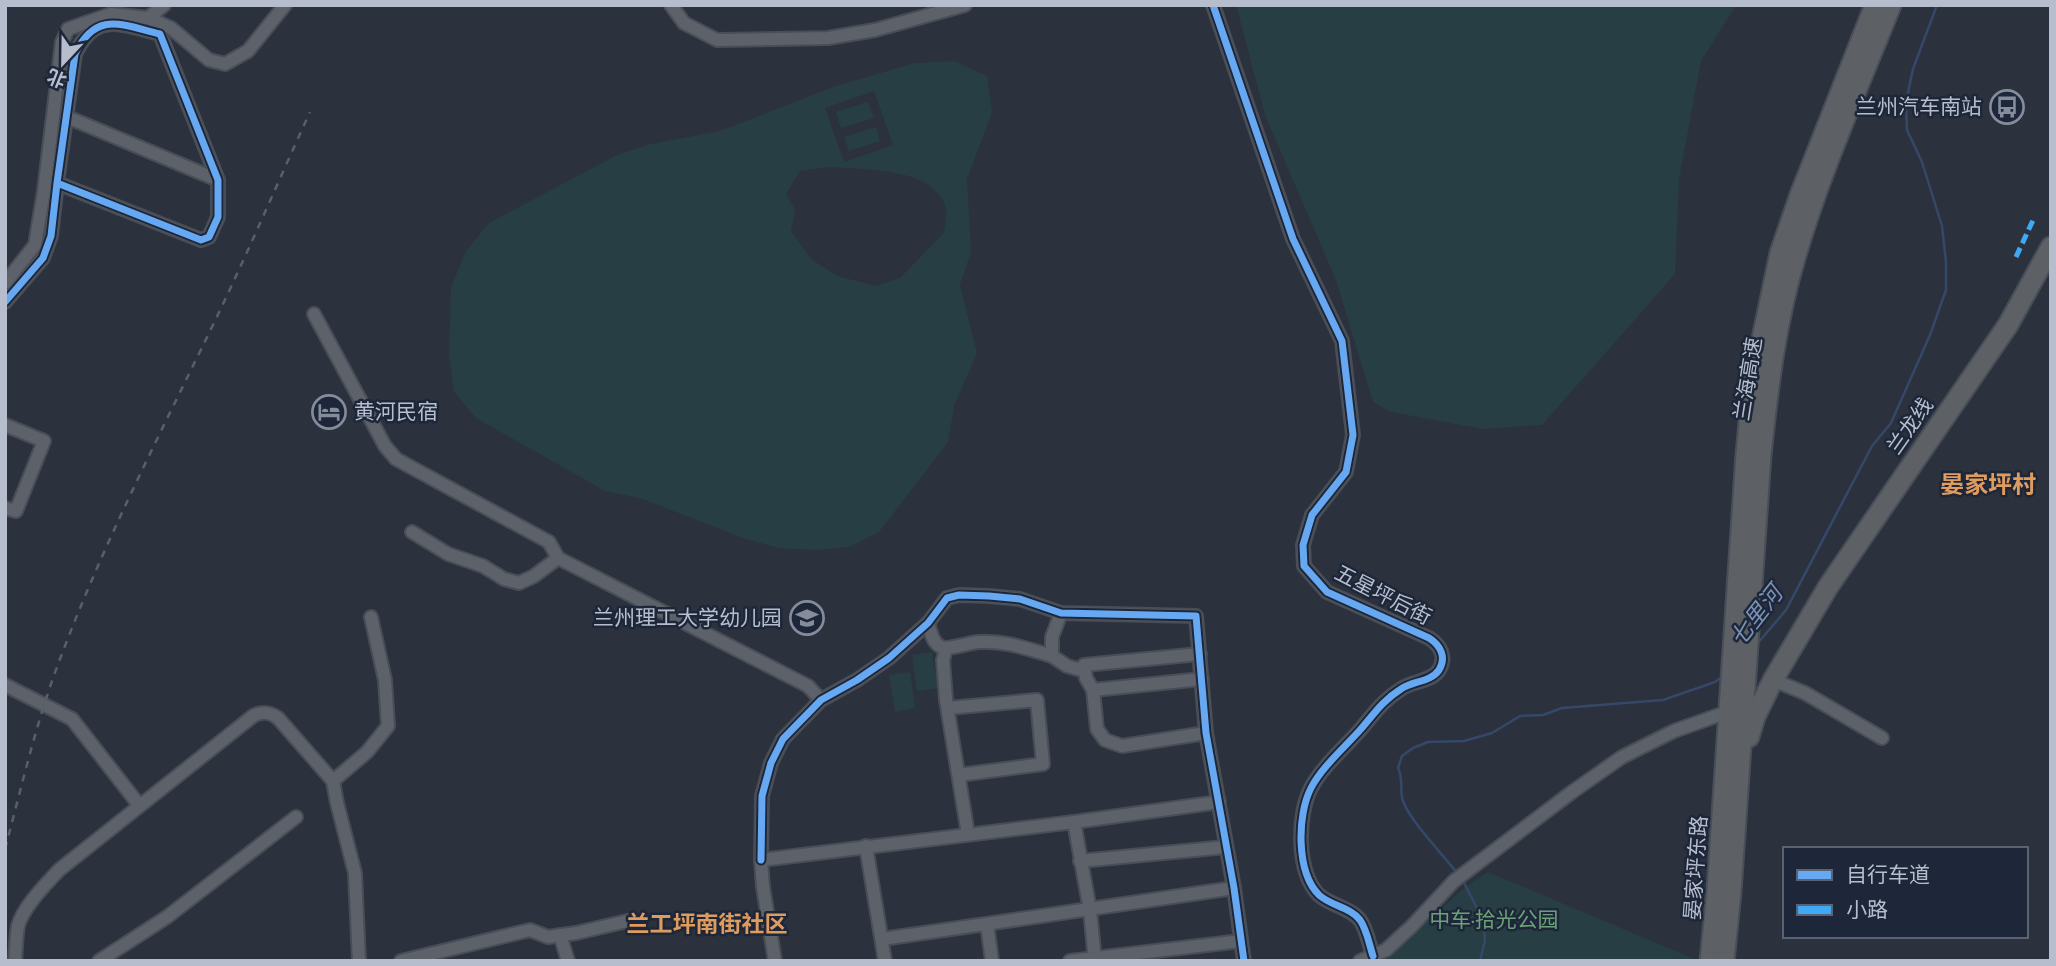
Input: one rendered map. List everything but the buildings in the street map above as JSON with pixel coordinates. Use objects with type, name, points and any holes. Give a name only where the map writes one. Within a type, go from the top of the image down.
[{"type":"highway","name":"兰海高速","points":[[1732,779],[1751,703],[1736,679],[1746,454],[1751,401],[1768,304],[1780,253],[1800,195],[1875,5]]},
{"type":"highway","name":"兰海高速","points":[[1736,679],[1748,646],[1766,403],[1783,307],[1795,257],[1814,200],[1891,5]]},
{"type":"highway","name":"兰龙线","points":[[1751,703],[2008,325],[2051,247]]},
{"type":"highway","name":"兰龙线","points":[[1732,779],[1755,717],[1751,703],[1802,629]]},
{"type":"highway","name":"晏家坪东路","points":[[1710,961],[1732,779]]},
{"type":"highway","name":"晏家坪东路","points":[[1724,961],[1731,892],[1732,779]]},
{"type":"street","points":[[148,18],[164,5]]},
{"type":"street","points":[[5,283],[35,245],[62,42],[68,29],[111,14],[148,18],[171,28],[209,60],[225,64],[248,51],[285,5]]},
{"type":"street","points":[[671,5],[684,23],[717,40],[828,38],[874,30],[965,5]]},
{"type":"street","name":"五星坪后街","points":[[1213,5],[1293,239],[1342,341],[1353,435],[1346,472],[1312,515],[1303,545],[1304,566],[1327,592],[1429,638],[1435,642],[1442,654],[1440,668],[1435,674],[1403,687],[1380,705],[1311,787],[1303,810],[1301,837],[1308,877],[1319,894],[1354,914],[1362,923],[1373,956]]},
{"type":"street","points":[[5,302],[43,258],[51,236],[57,183],[75,54],[82,39],[93,29],[111,23],[160,34],[218,180],[219,217],[209,237],[201,240],[57,183]]},
{"type":"street","points":[[67,117],[218,180]]},
{"type":"street","points":[[314,314],[385,446],[396,459],[549,542],[558,558],[808,686],[821,700]]},
{"type":"street","points":[[5,425],[44,441],[16,511],[5,508]]},
{"type":"street","points":[[412,532],[448,554],[483,566],[504,579],[519,583],[534,576],[558,558]]},
{"type":"street","points":[[775,961],[763,887],[762,796],[771,763],[783,739],[821,700],[889,658],[928,624],[947,598],[959,595],[1020,599],[1060,613],[1196,616],[1206,733],[1234,888],[1244,961]]},
{"type":"street","points":[[1052,656],[1052,638],[1060,613]]},
{"type":"street","points":[[333,781],[367,752],[388,726],[386,680],[370,617]]},
{"type":"street","points":[[928,624],[933,639],[946,649],[965,643],[993,641],[1052,656],[1067,666],[1085,671]]},
{"type":"street","points":[[946,649],[943,660],[948,708],[968,834]]},
{"type":"street","points":[[1199,653],[1084,665],[1086,678],[1093,690],[1097,729],[1105,740],[1122,746],[1206,733]]},
{"type":"street","points":[[1093,690],[1202,679]]},
{"type":"street","points":[[5,685],[72,719],[139,805]]},
{"type":"street","points":[[1360,961],[1386,950],[1454,881],[1572,792],[1622,757],[1674,731],[1751,703],[1805,693],[1882,738]]},
{"type":"street","points":[[948,708],[1037,700],[1043,764],[958,775]]},
{"type":"street","points":[[15,961],[18,925],[22,916],[59,870],[260,712],[278,718],[333,781],[355,873],[359,961]]},
{"type":"street","points":[[761,860],[1219,802]]},
{"type":"street","points":[[99,961],[167,917],[296,817]]},
{"type":"street","points":[[1074,821],[1090,910],[1095,959]]},
{"type":"street","points":[[866,846],[885,961]]},
{"type":"street","points":[[1080,861],[1226,847]]},
{"type":"street","points":[[882,939],[1234,888]]},
{"type":"street","points":[[401,961],[530,930],[548,937],[632,920]]},
{"type":"street","points":[[987,924],[992,961]]},
{"type":"street","points":[[560,935],[568,961]]},
{"type":"street","points":[[1070,961],[1241,941]]},
{"type":"green space","points":[[1236,5],[1736,5],[1701,61],[1679,179],[1675,274],[1542,425],[1483,429],[1391,412],[1373,402],[1336,280],[1265,115]]},
{"type":"green space","points":[[954,61],[987,76],[992,112],[967,179],[971,252],[960,285],[977,353],[954,406],[948,442],[879,532],[849,547],[815,550],[779,548],[746,539],[640,498],[605,491],[476,418],[454,392],[449,356],[451,287],[466,251],[489,223],[617,155],[651,144],[720,131],[836,86],[915,63]],"holes":[[[874,91],[893,145],[844,162],[825,108]],[[830,167],[877,170],[912,177],[926,183],[938,193],[945,205],[944,233],[900,278],[876,286],[837,276],[811,259],[791,231],[795,210],[786,194],[800,171]]]},
{"type":"green space","points":[[868,102],[874,118],[841,128],[836,112]]},
{"type":"green space","points":[[876,127],[880,141],[849,151],[844,137]]},
{"type":"green space","points":[[932,652],[938,688],[917,691],[912,655]]},
{"type":"green space","points":[[910,672],[915,708],[895,712],[889,675]]},
{"type":"green space","name":"中车·拾光公园","points":[[1488,872],[1692,958],[1692,961],[1381,961],[1462,890]]},
{"type":"waterway","name":"七里河","points":[[1757,644],[1786,610],[1872,446],[1891,423],[1930,335],[1946,290],[1942,226],[1922,162],[1907,130],[1906,102],[1913,69],[1937,5]]},
{"type":"waterway","name":"七里河","points":[[1458,874],[1407,809],[1402,797],[1398,768],[1402,756],[1428,742],[1464,741],[1492,733],[1520,716],[1543,715],[1562,708],[1663,700],[1715,682],[1722,677]]},
{"type":"waterway","name":"七里河","points":[[1462,879],[1483,920],[1485,940],[1480,961]]},
{"type":"railway","points":[[5,849],[45,702],[87,591],[237,275],[310,112]]},
{"type":"marked path","points":[[2016,257],[2034,218]]},
{"type":"cycle path","points":[[1213,5],[1293,239],[1342,341],[1353,435],[1346,472],[1312,515],[1303,545],[1304,566],[1327,592],[1429,638],[1439,648],[1442,656],[1436,674],[1405,686],[1379,708],[1327,765],[1306,799],[1301,843],[1311,885],[1324,899],[1351,912],[1360,920],[1373,956]]},
{"type":"cycle path","points":[[5,302],[43,258],[51,236],[57,183],[75,54],[83,40],[92,31],[111,24],[160,34],[218,180],[218,217],[209,237],[201,240],[57,183]]},
{"type":"cycle path","points":[[761,860],[762,796],[771,763],[783,739],[821,700],[889,658],[928,623],[947,598],[959,595],[1020,599],[1061,613],[1196,616],[1206,733],[1234,888],[1244,961]]},
{"type":"place","name":"兰州汽车南站","points":[[2007,107]]},
{"type":"place","name":"黄河民宿","points":[[329,412]]},
{"type":"place","name":"兰州理工大学幼儿园","points":[[807,618]]},
{"type":"district","name":"晏家坪村","points":[[1988,485]]},
{"type":"district","name":"兰工坪南街社区","points":[[707,924]]}]
